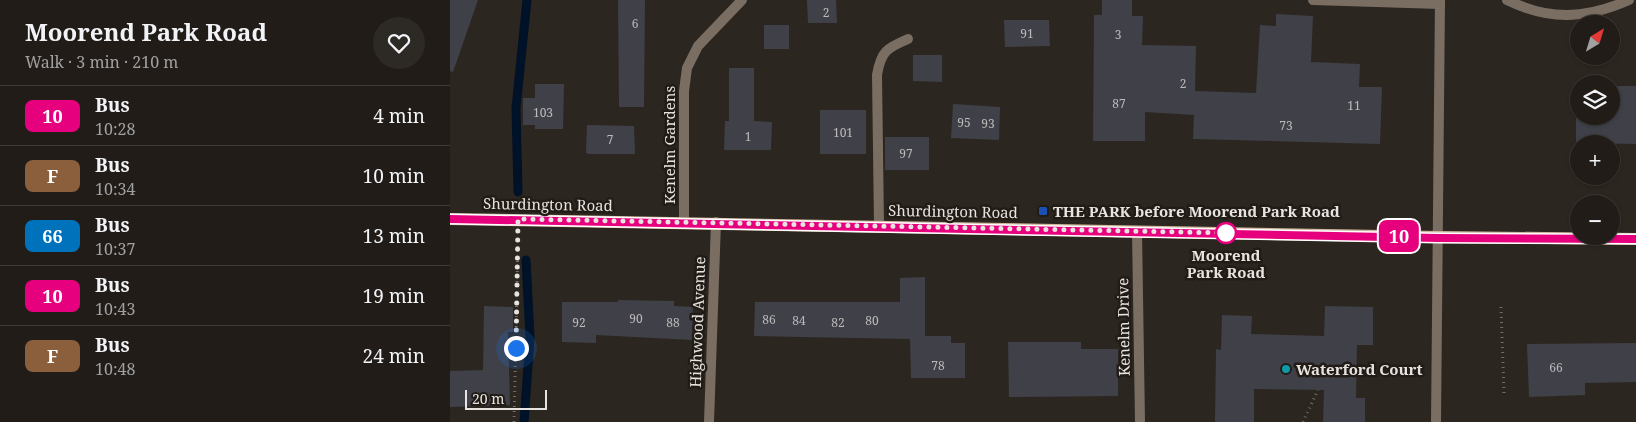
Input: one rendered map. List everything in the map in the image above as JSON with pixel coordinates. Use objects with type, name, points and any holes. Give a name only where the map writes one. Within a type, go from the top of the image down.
[{"type":"main road","name":"Shurdington Road","points":[[450,219],[716,222],[1438,238],[1636,239]]},
{"type":"street","name":"Kenelm Gardens","points":[[684,222],[684,91],[687,68],[698,46],[742,0]]},
{"type":"street","points":[[1313,0],[1440,2],[1436,422]]},
{"type":"street","points":[[1507,0],[1536,12],[1568,14],[1607,10],[1629,0]]},
{"type":"street","points":[[879,226],[877,74],[883,53],[891,46],[908,39]]},
{"type":"street","name":"Highwood Avenue","points":[[709,422],[716,222]]},
{"type":"street","name":"Kenelm Drive","points":[[1137,231],[1140,422]]},
{"type":"path","points":[[514,422],[518,219]]},
{"type":"path","points":[[1501,307],[1504,393]]},
{"type":"path","points":[[1303,422],[1318,390]]},
{"type":"building","points":[[450,0],[478,0],[453,72],[450,71]]},
{"type":"building","points":[[618,0],[645,0],[644,107],[619,107]]},
{"type":"building","points":[[807,0],[836,0],[837,23],[808,23]]},
{"type":"building","points":[[1102,0],[1132,0],[1132,16],[1143,16],[1142,45],[1196,46],[1195,91],[1256,93],[1260,25],[1276,26],[1276,14],[1313,16],[1311,62],[1360,64],[1359,87],[1382,87],[1380,144],[1193,139],[1194,115],[1145,112],[1145,141],[1093,141],[1094,15],[1102,15]]},
{"type":"building","points":[[1004,20],[1049,20],[1050,46],[1005,47]]},
{"type":"building","points":[[764,25],[789,25],[789,49],[764,49]]},
{"type":"building","points":[[913,55],[942,55],[942,82],[913,81]]},
{"type":"building","points":[[729,68],[754,68],[754,121],[772,122],[771,150],[724,150],[725,121],[729,121]]},
{"type":"building","points":[[535,84],[564,84],[563,129],[535,129],[535,125],[523,125],[523,98],[535,98]]},
{"type":"building","points":[[1620,86],[1636,86],[1636,144],[1620,144],[1620,135],[1576,135],[1576,125],[1620,125]]},
{"type":"building","points":[[953,104],[1000,107],[999,140],[951,138]]},
{"type":"building","points":[[820,110],[866,110],[866,154],[820,154]]},
{"type":"building","points":[[587,125],[634,126],[635,154],[586,153]]},
{"type":"building","points":[[885,137],[929,137],[929,170],[885,170]]},
{"type":"building","points":[[925,277],[925,336],[951,336],[951,343],[965,343],[965,378],[911,378],[910,339],[754,336],[755,302],[900,302],[900,278]]},
{"type":"building","points":[[618,300],[674,301],[674,306],[693,307],[692,340],[596,335],[596,343],[562,342],[562,302],[618,302]]},
{"type":"building","points":[[484,306],[513,307],[513,332],[508,332],[510,405],[450,407],[450,371],[483,370]]},
{"type":"building","name":"Waterford Court","points":[[1325,306],[1373,307],[1373,345],[1357,345],[1356,398],[1365,398],[1365,422],[1323,422],[1324,390],[1254,389],[1254,422],[1215,422],[1216,349],[1221,350],[1222,315],[1252,316],[1251,334],[1324,336]]},
{"type":"building","points":[[1008,342],[1081,342],[1081,349],[1118,349],[1118,396],[1009,397]]},
{"type":"building","points":[[1636,343],[1636,382],[1585,383],[1585,395],[1529,397],[1527,344]]},
{"type":"waterway","points":[[518,192],[516,108],[527,0]]},
{"type":"waterway","points":[[524,422],[530,337],[526,260]]},
{"type":"bus line","name":"10","points":[[450,219],[770,223],[1438,238],[1636,239]]},
{"type":"place","name":"THE PARK before Moorend Park Road","points":[[1043,211]]},
{"type":"place","name":"Moorend Park Road","points":[[1226,233]]},
{"type":"place","name":"Waterford Court","points":[[1286,369]]},
{"type":"route","points":[[516,348],[518,219],[1230,233],[1226,233]]}]
